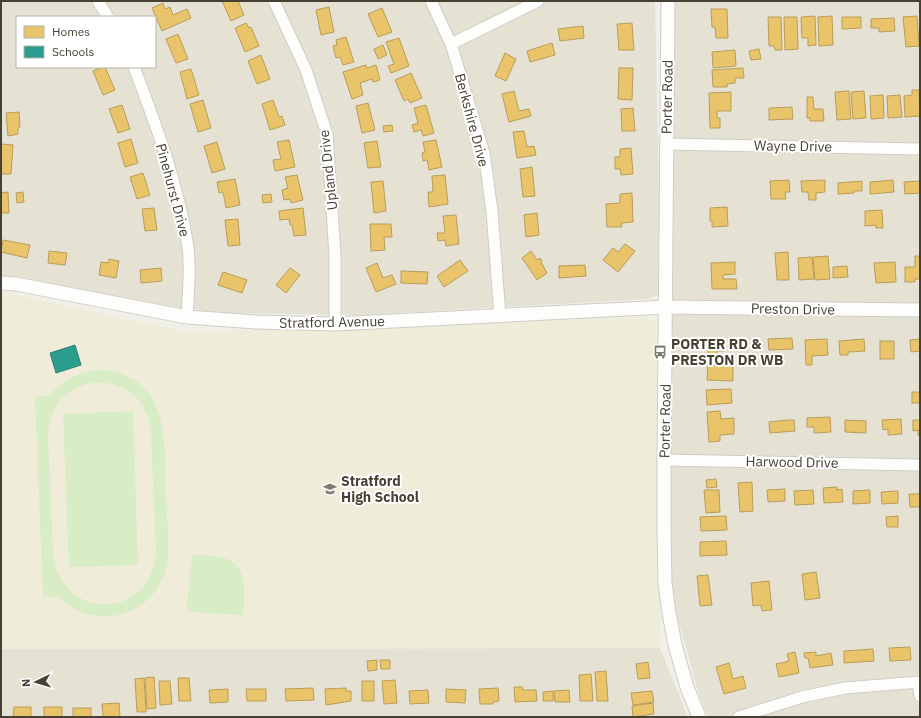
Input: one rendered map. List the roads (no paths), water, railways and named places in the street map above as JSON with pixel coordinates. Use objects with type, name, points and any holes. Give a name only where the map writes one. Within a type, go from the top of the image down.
[{"type":"street","points":[[98,1],[107,16]]},
{"type":"street","name":"Upland Drive","points":[[274,1],[306,70],[327,134],[335,255],[335,324]]},
{"type":"street","name":"Berkshire Drive","points":[[431,1],[451,44],[484,153],[492,211],[500,316]]},
{"type":"street","points":[[451,44],[538,1]]},
{"type":"street","name":"Porter Road","points":[[668,1],[664,460],[665,583],[675,645],[687,687],[699,717]]},
{"type":"street","name":"Pinehurst Drive","points":[[134,68],[155,123],[180,205],[188,248],[186,317]]},
{"type":"street","name":"Wayne Drive","points":[[667,144],[920,149]]},
{"type":"street","name":"Stratford Avenue","points":[[1,283],[16,284],[186,317],[256,322],[335,324],[666,307]]},
{"type":"street","name":"Preston Drive","points":[[666,307],[920,310]]},
{"type":"street","name":"Harwood Drive","points":[[664,460],[920,465]]},
{"type":"street","points":[[739,717],[802,697],[845,688],[919,683],[920,696]]},
{"type":"place","name":"PORTER RD & PRESTON DR WB","points":[[660,352]]},
{"type":"place","name":"Stratford High School","points":[[330,489]]}]
